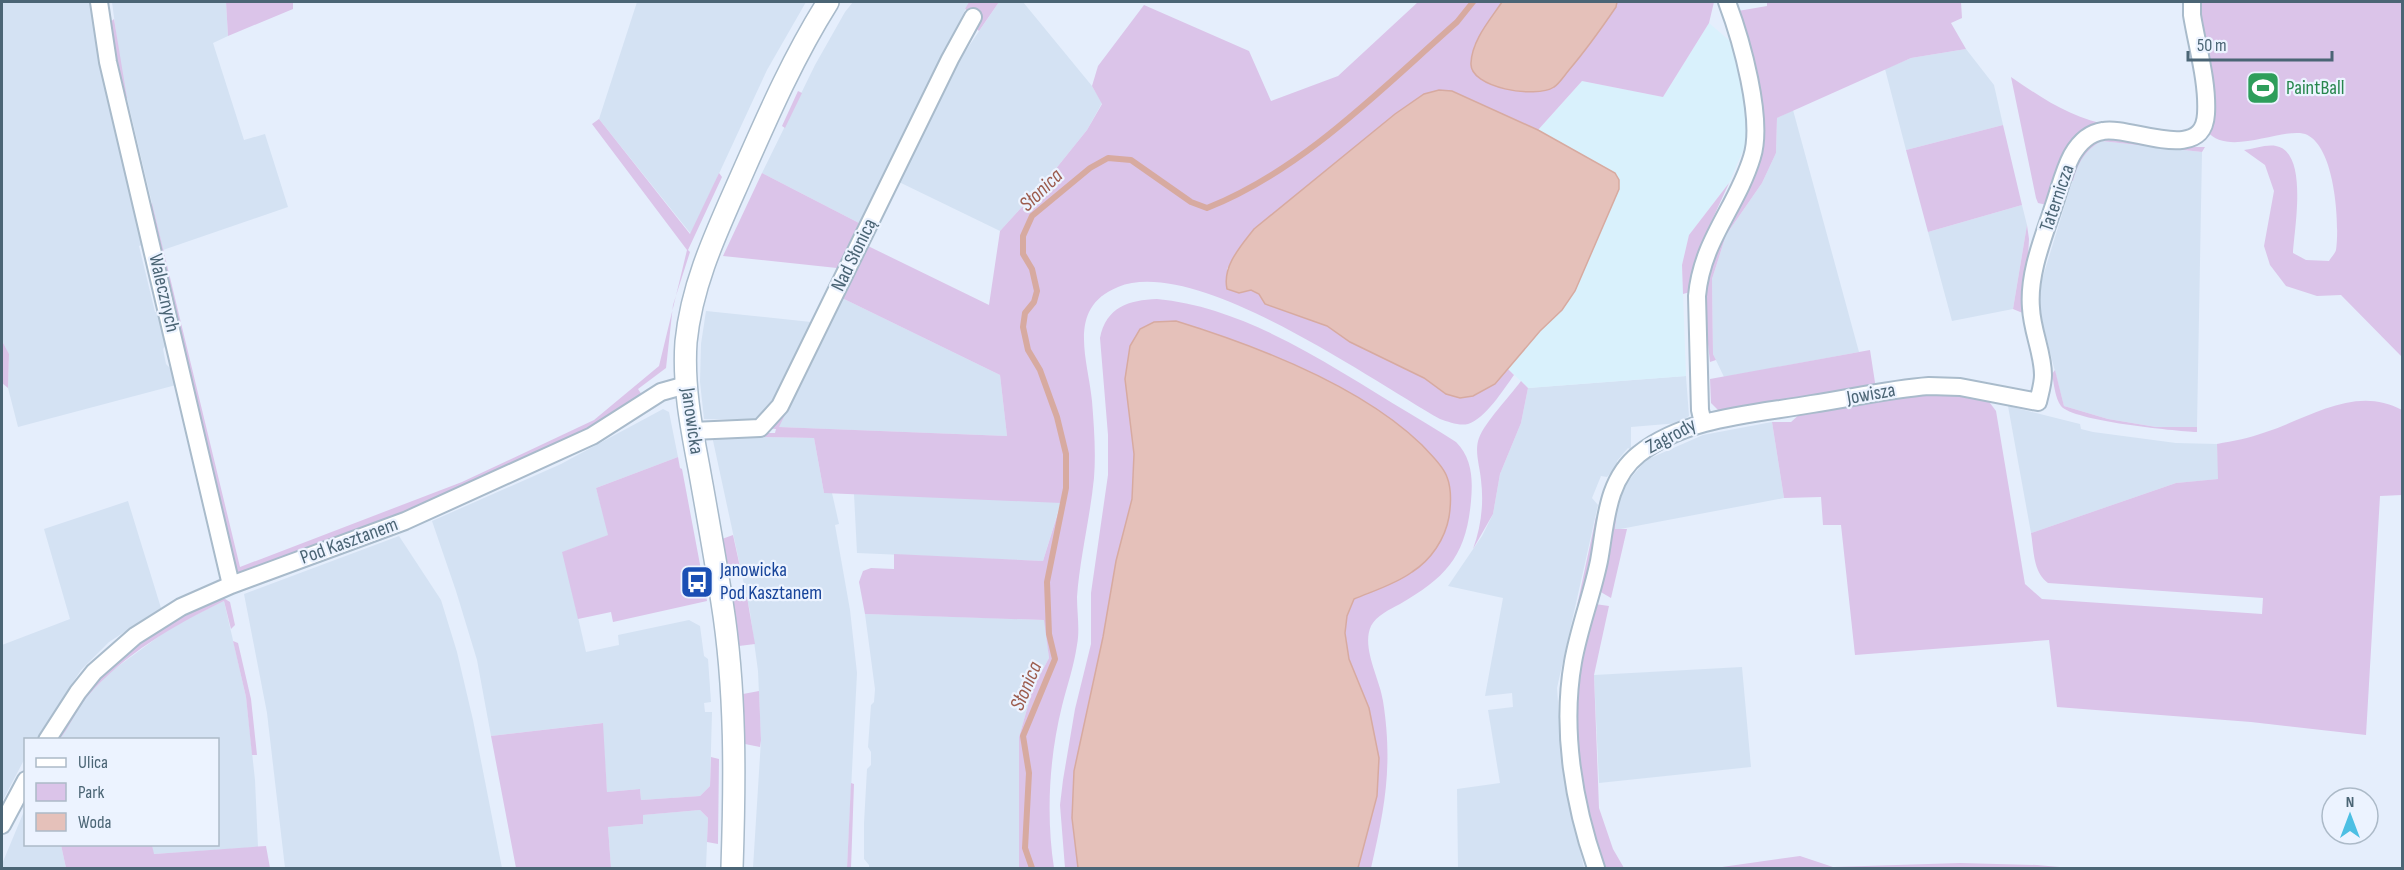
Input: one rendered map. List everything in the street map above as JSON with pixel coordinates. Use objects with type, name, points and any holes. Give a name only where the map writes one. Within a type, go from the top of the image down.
[{"type":"street","name":"Walecznych","points":[[99,2],[108,62],[231,585]]},
{"type":"street","name":"Janowicka","points":[[732,868],[735,745],[729,654],[718,573],[692,431],[686,385],[688,321],[706,255],[788,72],[828,2]]},
{"type":"street","name":"Zagrody","points":[[1596,868],[1580,815],[1570,749],[1571,680],[1575,649],[1598,564],[1612,489],[1619,475],[1638,454],[1668,436],[1703,423],[1700,410],[1696,296],[1698,280],[1718,225],[1747,171],[1755,142],[1747,63],[1727,2]]},
{"type":"street","name":"Taternicza","points":[[2038,402],[2043,369],[2032,322],[2030,294],[2043,239],[2067,166],[2079,145],[2094,134],[2103,131],[2120,131],[2174,141],[2190,138],[2200,129],[2206,115],[2205,94],[2192,15],[2192,2]]},
{"type":"street","name":"Nad Słonicą","points":[[692,431],[760,428],[780,406],[945,69],[973,17]]},
{"type":"street","name":"Pod Kasztanem","points":[[48,738],[94,672],[116,652],[173,612],[231,585],[416,516],[592,436],[661,392],[686,385]]},
{"type":"street","name":"Jowisza","points":[[1703,423],[1929,386],[1960,387],[2038,402]]},
{"type":"street","points":[[2,825],[24,784]]},
{"type":"shaded area","points":[[2,2],[90,2],[102,75],[144,244],[139,246],[155,312],[159,311],[167,343],[163,349],[166,364],[172,370],[176,385],[18,427],[8,388],[9,355],[2,341]]},
{"type":"shaded area","points":[[112,2],[226,2],[228,36],[213,43],[244,140],[265,134],[288,207],[163,250],[122,77]]},
{"type":"shaded area","points":[[637,2],[806,2],[767,70],[691,234],[599,119]]},
{"type":"shaded area","points":[[853,2],[969,2],[859,223],[762,173],[815,65]]},
{"type":"shaded area","points":[[999,2],[1023,2],[1092,86],[1102,103],[1087,130],[1050,176],[1000,231],[899,182],[956,65]]},
{"type":"shaded area","points":[[1709,23],[1730,41],[1739,68],[1751,132],[1729,183],[1689,235],[1682,265],[1686,376],[1528,388],[1507,368],[1562,310],[1615,173],[1538,130],[1582,81],[1663,97]]},
{"type":"shaded area","points":[[1966,49],[1994,85],[2003,125],[1906,150],[1885,69],[1911,58]]},
{"type":"shaded area","points":[[1793,110],[1859,352],[1724,377],[1713,354],[1712,279],[1726,235],[1762,183],[1776,153],[1777,118]]},
{"type":"shaded area","points":[[2101,141],[2202,152],[2197,427],[2156,427],[2108,419],[2064,406],[2039,310],[2040,286],[2079,159]]},
{"type":"shaded area","points":[[2022,205],[2027,225],[2013,309],[1952,321],[1928,232]]},
{"type":"shaded area","points":[[842,298],[1000,375],[1007,436],[778,427]]},
{"type":"shaded area","points":[[706,311],[811,322],[767,412],[755,420],[704,419],[700,382],[701,344]]},
{"type":"shaded area","points":[[1686,376],[1689,416],[1679,423],[1631,427],[1631,450],[1628,448],[1617,461],[1618,465],[1607,477],[1601,476],[1592,498],[1598,505],[1557,688],[1563,774],[1584,868],[1458,868],[1457,789],[1500,783],[1488,710],[1513,707],[1512,693],[1485,696],[1503,598],[1448,586],[1482,536],[1493,514],[1500,474],[1521,423],[1528,388]]},
{"type":"shaded area","points":[[2008,406],[2080,424],[2081,429],[2093,432],[2176,443],[2217,444],[2219,479],[2176,483],[2031,533]]},
{"type":"shaded area","points":[[663,409],[669,412],[678,457],[596,488],[609,535],[563,552],[586,652],[619,645],[618,635],[689,620],[700,626],[704,656],[708,659],[711,702],[704,703],[705,712],[712,712],[710,786],[700,796],[641,800],[640,789],[607,792],[602,723],[491,736],[477,660],[432,521],[561,464]]},
{"type":"shaded area","points":[[1772,422],[1784,498],[1615,530],[1618,503],[1624,486],[1646,460],[1703,435]]},
{"type":"shaded area","points":[[712,436],[814,438],[824,493],[832,493],[839,524],[835,525],[850,610],[857,673],[847,868],[753,868],[761,740],[758,671],[750,612]]},
{"type":"shaded area","points":[[854,494],[1061,502],[1043,561],[857,553]]},
{"type":"shaded area","points":[[128,501],[161,608],[109,642],[81,670],[37,738],[24,738],[24,760],[2,802],[2,645],[70,619],[44,529]]},
{"type":"shaded area","points":[[399,536],[441,600],[457,652],[473,720],[502,868],[285,868],[267,713],[244,594]]},
{"type":"shaded area","points":[[224,601],[246,697],[255,780],[258,847],[153,854],[152,846],[219,846],[219,738],[60,738],[85,699],[109,673],[173,626]]},
{"type":"shaded area","points":[[865,614],[1045,620],[1049,658],[1033,688],[1019,737],[1019,868],[869,868],[864,859],[864,823],[867,769],[871,765],[871,752],[868,747],[871,705],[874,702],[875,689]]},
{"type":"shaded area","points":[[1742,667],[1751,767],[1599,783],[1594,675]]},
{"type":"shaded area","points":[[700,810],[708,818],[706,868],[611,868],[608,827],[643,824],[642,815]]},
{"type":"shaded area","points":[[24,811],[24,846],[61,846],[66,868],[2,868]]},
{"type":"green space","points":[[226,2],[293,2],[293,9],[228,36]]},
{"type":"green space","points":[[969,2],[999,2],[979,31],[976,28],[983,17],[973,9],[969,11],[965,9]]},
{"type":"green space","points":[[1418,2],[1502,2],[1474,46],[1616,7],[1617,2],[1714,2],[1709,23],[1663,97],[1582,81],[1538,130],[1452,91],[1424,94],[1395,114],[1254,229],[1237,251],[1227,269],[1239,293],[1251,290],[1259,294],[1265,304],[1327,326],[1350,342],[1424,378],[1446,394],[1494,384],[1507,368],[1514,375],[1494,403],[1481,416],[1468,424],[1440,419],[1283,327],[1236,305],[1192,289],[1151,282],[1118,287],[1102,296],[1091,308],[1084,336],[1092,401],[1094,478],[1078,582],[1078,639],[1054,746],[1050,787],[1050,828],[1054,868],[1019,868],[1019,737],[1033,688],[1049,658],[1044,620],[865,614],[859,582],[863,571],[871,568],[894,569],[894,554],[1043,561],[1061,503],[824,493],[814,438],[712,436],[775,433],[776,429],[764,428],[795,394],[779,427],[1007,436],[1000,375],[842,298],[944,84],[948,82],[868,246],[989,305],[1000,231],[1050,176],[1087,130],[1102,104],[1092,86],[1098,66],[1144,5],[1249,51],[1271,101],[1338,76]]},
{"type":"green space","points":[[1767,2],[1961,2],[1962,18],[1951,23],[1966,49],[1911,58],[1777,118],[1776,153],[1762,183],[1726,235],[1712,279],[1713,354],[1716,360],[1710,362],[1708,344],[1702,331],[1706,269],[1752,173],[1738,11],[1767,6]]},
{"type":"green space","points":[[2197,2],[2402,2],[2402,357],[2341,295],[2317,296],[2286,286],[2270,265],[2264,246],[2274,191],[2265,165],[2244,150],[2276,146],[2286,151],[2293,162],[2296,176],[2297,211],[2293,253],[2306,260],[2329,261],[2336,250],[2336,202],[2328,164],[2321,149],[2312,138],[2300,133],[2251,141],[2226,142],[2215,138],[2207,131]]},
{"type":"green space","points":[[114,19],[127,98],[122,99],[108,24]]},
{"type":"green space","points":[[2011,77],[2047,101],[2072,113],[2085,119],[2114,126],[2095,127],[2047,205],[2038,203],[2036,198]]},
{"type":"green space","points":[[798,91],[802,93],[785,128],[782,126]]},
{"type":"green space","points":[[599,119],[690,234],[719,173],[722,177],[688,250],[690,252],[676,296],[687,250],[592,124]]},
{"type":"green space","points":[[2003,125],[2022,205],[1928,232],[1906,150]]},
{"type":"green space","points":[[2107,137],[2175,147],[2205,147],[2202,152],[2101,141],[2083,158],[2073,181],[2068,180],[2071,170],[2089,144]]},
{"type":"green space","points":[[762,173],[859,223],[837,268],[723,256]]},
{"type":"green space","points":[[1729,183],[1698,251],[1690,292],[1683,294],[1682,265],[1689,235]]},
{"type":"green space","points":[[152,203],[240,567],[462,482],[594,420],[659,366],[672,311],[666,368],[638,389],[642,395],[605,420],[576,436],[403,514],[241,574],[236,572],[150,206]]},
{"type":"green space","points":[[2027,225],[2029,239],[2025,314],[2013,309]]},
{"type":"green space","points":[[1157,299],[1191,304],[1224,314],[1289,342],[1351,377],[1456,442],[1468,462],[1472,485],[1468,520],[1464,537],[1451,563],[1430,584],[1384,613],[1371,626],[1368,644],[1383,701],[1387,766],[1384,805],[1371,868],[1358,868],[1377,796],[1369,708],[1349,659],[1345,633],[1347,616],[1354,599],[1125,379],[1134,454],[1132,499],[1116,561],[1103,637],[1074,771],[1072,819],[1078,868],[1065,868],[1060,805],[1075,709],[1091,644],[1091,593],[1108,475],[1108,435],[1100,338],[1108,319],[1120,307],[1137,301]]},
{"type":"green space","points":[[2,341],[9,354],[8,388],[2,383]]},
{"type":"green space","points":[[1870,350],[1876,389],[1727,412],[1719,411],[1711,403],[1710,379]]},
{"type":"green space","points":[[2055,370],[2064,406],[2108,419],[2156,427],[2197,427],[2197,432],[2103,421],[2069,411],[2061,406],[2057,399],[2052,374]]},
{"type":"green space","points":[[1521,381],[1528,388],[1521,423],[1500,474],[1493,514],[1473,549],[1482,507],[1477,454],[1479,438],[1492,417]]},
{"type":"green space","points":[[1918,392],[1984,395],[1996,411],[2025,584],[2042,599],[2262,614],[2263,598],[2048,583],[2039,573],[2031,533],[2176,483],[2218,479],[2217,444],[2260,434],[2334,406],[2351,402],[2385,403],[2402,410],[2402,495],[2380,496],[2366,735],[2251,722],[2057,707],[2049,640],[1855,655],[1841,525],[1823,525],[1821,497],[1784,498],[1772,422],[1791,422],[1801,413]]},
{"type":"green space","points":[[678,457],[702,575],[697,577],[699,589],[705,589],[707,601],[613,622],[611,612],[578,619],[562,552],[608,535],[596,488]]},
{"type":"green space","points":[[1623,485],[1615,529],[1627,529],[1611,598],[1599,591],[1617,503]]},
{"type":"green space","points":[[1596,517],[1601,522],[1583,606],[1577,606]]},
{"type":"green space","points":[[733,535],[740,567],[728,570],[722,539]]},
{"type":"green space","points":[[222,597],[230,602],[235,625],[231,629],[224,601],[186,620],[151,642],[102,681],[87,697],[60,738],[88,692],[106,672],[149,638]]},
{"type":"green space","points":[[747,597],[755,644],[739,646],[733,599]]},
{"type":"green space","points":[[1595,604],[1609,606],[1594,675],[1599,808],[1613,849],[1624,868],[1604,868],[1585,806],[1576,746],[1580,676]]},
{"type":"green space","points":[[233,641],[238,643],[251,699],[257,755],[252,755],[246,697]]},
{"type":"green space","points":[[759,691],[760,747],[745,744],[743,694]]},
{"type":"green space","points":[[603,723],[607,792],[640,789],[641,800],[700,796],[710,786],[711,757],[719,759],[718,844],[707,842],[708,818],[700,810],[643,815],[643,824],[608,827],[611,868],[516,868],[491,736]]},
{"type":"green space","points":[[851,783],[854,784],[851,868],[847,868]]},
{"type":"green space","points":[[61,846],[152,846],[154,854],[266,846],[270,868],[66,868]]},
{"type":"green space","points":[[1800,856],[1833,867],[1960,863],[2071,868],[1715,868]]},
{"type":"water","points":[[1502,2],[1617,2],[1599,31],[1558,84],[1533,92],[1492,85],[1473,72],[1471,63],[1475,46],[1482,31]]},
{"type":"water","points":[[1439,90],[1452,91],[1538,130],[1615,173],[1619,180],[1619,189],[1575,291],[1562,310],[1540,331],[1495,384],[1473,396],[1460,398],[1446,394],[1424,378],[1350,342],[1327,326],[1265,304],[1259,294],[1251,290],[1239,293],[1227,289],[1226,281],[1230,264],[1238,249],[1254,229],[1395,114],[1424,94]]},
{"type":"water","points":[[1176,321],[1273,355],[1338,386],[1397,423],[1422,445],[1443,468],[1447,477],[1451,497],[1449,517],[1436,548],[1419,567],[1406,576],[1354,599],[1347,616],[1345,633],[1349,659],[1369,708],[1379,758],[1377,796],[1358,868],[1078,868],[1072,818],[1074,771],[1103,637],[1116,561],[1132,499],[1134,454],[1125,379],[1130,346],[1140,329],[1154,322]]},
{"type":"waterway","name":"Słonica","points":[[1032,868],[1025,848],[1029,773],[1023,736],[1055,659],[1049,634],[1047,582],[1066,488],[1066,454],[1057,417],[1040,370],[1028,350],[1023,327],[1025,313],[1034,302],[1037,291],[1032,269],[1023,254],[1023,236],[1032,216],[1090,168],[1108,158],[1131,160],[1191,202],[1207,208],[1242,192],[1276,172],[1339,126],[1457,22],[1473,2]]},
{"type":"place","name":"PaintBall","points":[[2263,88]]},
{"type":"place","name":"Janowicka Pod Kasztanem","points":[[697,582]]}]
